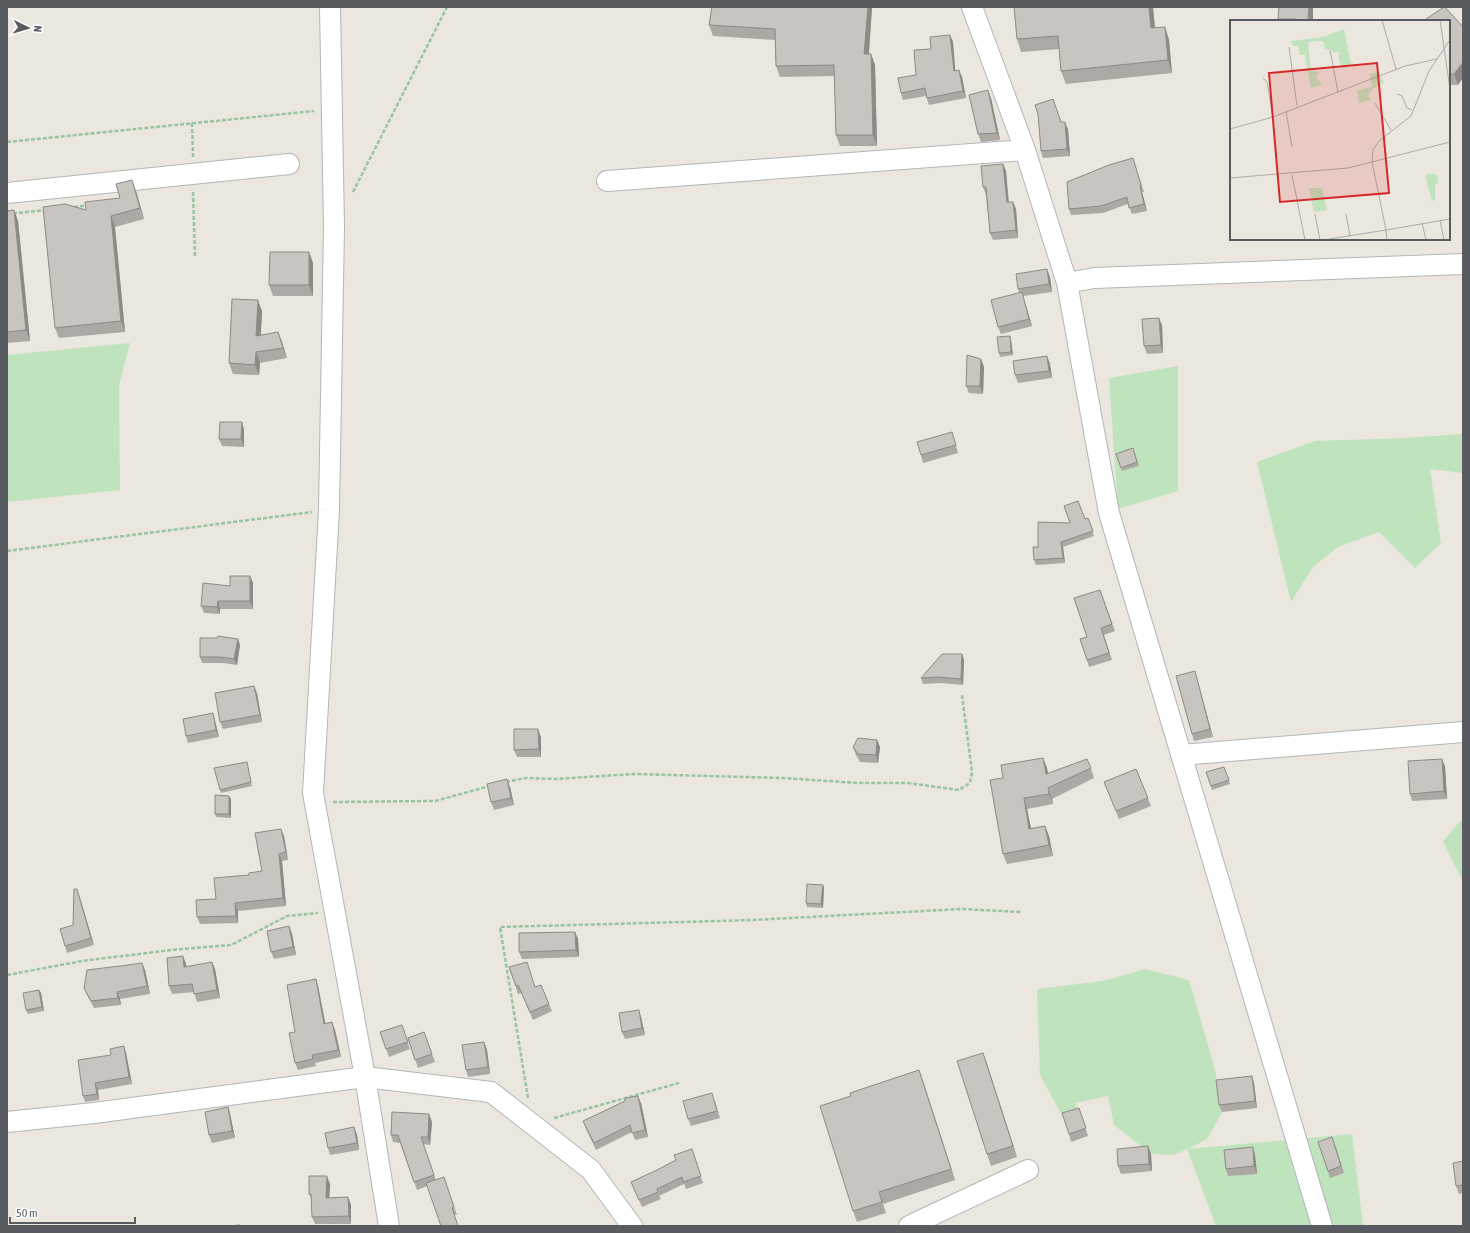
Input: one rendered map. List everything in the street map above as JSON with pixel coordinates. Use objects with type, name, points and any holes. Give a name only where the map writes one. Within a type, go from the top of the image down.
[{"type":"street","points":[[330,7],[334,227],[329,510],[313,793],[365,1077],[389,1226]]},
{"type":"street","points":[[972,7],[1025,150],[1067,283],[1109,513],[1322,1226]]},
{"type":"street","points":[[607,181],[1025,150]]},
{"type":"street","points":[[7,193],[290,164]]},
{"type":"street","points":[[1067,283],[1094,278],[1463,264]]},
{"type":"street","points":[[1181,755],[1463,732]]},
{"type":"street","points":[[7,1122],[94,1113],[365,1077],[491,1092],[591,1170],[632,1226]]},
{"type":"street","points":[[909,1226],[1028,1170]]},
{"type":"path","points":[[352,192],[447,7]]},
{"type":"path","points":[[7,142],[332,109]]},
{"type":"path","points":[[74,207],[89,205]]},
{"type":"path","points":[[7,214],[51,210]]},
{"type":"path","points":[[7,551],[329,510]]},
{"type":"path","points":[[504,782],[526,778],[556,779],[634,774],[783,778],[858,783],[908,783],[959,790],[970,783],[972,772],[962,695]]},
{"type":"path","points":[[314,802],[435,801],[491,786]]},
{"type":"path","points":[[679,1083],[532,1124],[500,926],[753,920],[961,909],[1021,912]]},
{"type":"path","points":[[7,975],[82,961],[171,950],[230,945],[287,916],[334,911]]},
{"type":"green space","points":[[130,343],[119,386],[120,490],[7,502],[7,355]]},
{"type":"green space","points":[[1178,366],[1178,491],[1118,509],[1109,378]]},
{"type":"green space","points":[[1463,434],[1463,473],[1430,469],[1441,543],[1415,568],[1379,532],[1338,547],[1313,567],[1291,602],[1257,462],[1315,441],[1406,438]]},
{"type":"green space","points":[[1463,818],[1463,882],[1443,841]]},
{"type":"green space","points":[[1145,969],[1189,980],[1219,1087],[1222,1112],[1207,1139],[1188,1149],[1352,1134],[1363,1226],[1216,1226],[1187,1149],[1174,1155],[1151,1154],[1114,1125],[1108,1096],[1075,1103],[1081,1115],[1065,1121],[1040,1075],[1037,989],[1103,981]]},
{"type":"building","points":[[712,7],[868,7],[864,54],[871,54],[873,135],[836,135],[834,65],[776,66],[775,29],[709,25]]},
{"type":"building","points":[[1014,7],[1149,7],[1151,28],[1165,27],[1168,60],[1061,71],[1058,36],[1017,39]]},
{"type":"building","points":[[1279,7],[1309,7],[1308,20],[1278,19]]},
{"type":"building","points":[[1445,7],[1463,27],[1463,62],[1454,74],[1450,74],[1450,20],[1424,20]]},
{"type":"building","points":[[950,35],[954,71],[959,70],[963,91],[927,98],[925,88],[901,93],[898,78],[916,75],[914,50],[931,49],[930,37]]},
{"type":"building","points":[[988,90],[997,133],[978,134],[969,95]]},
{"type":"building","points":[[1053,99],[1061,122],[1065,122],[1067,149],[1041,151],[1038,114],[1035,105]]},
{"type":"building","points":[[1133,158],[1141,185],[1144,204],[1129,208],[1127,197],[1101,206],[1069,209],[1067,182],[1109,165]]},
{"type":"building","points":[[1003,164],[1007,202],[1013,202],[1016,230],[990,233],[986,187],[983,187],[981,166]]},
{"type":"building","points":[[132,180],[140,208],[111,216],[121,321],[55,328],[43,207],[65,204],[86,210],[85,202],[120,198],[116,184]]},
{"type":"building","points":[[14,210],[26,330],[7,332],[7,211]]},
{"type":"building","points":[[270,252],[309,252],[309,285],[269,285]]},
{"type":"building","points":[[1047,269],[1049,284],[1018,289],[1016,274]]},
{"type":"building","points":[[1022,292],[1029,319],[998,327],[991,300]]},
{"type":"building","points":[[232,299],[258,300],[256,336],[278,332],[283,348],[256,352],[255,365],[229,363]]},
{"type":"building","points":[[1159,318],[1161,345],[1144,346],[1142,319]]},
{"type":"building","points":[[1010,336],[1011,352],[999,353],[997,337]]},
{"type":"building","points":[[967,355],[981,359],[980,386],[966,386]]},
{"type":"building","points":[[1047,356],[1049,371],[1015,375],[1013,361]]},
{"type":"building","points":[[220,422],[242,422],[241,439],[219,439]]},
{"type":"building","points":[[952,432],[956,445],[921,455],[917,442]]},
{"type":"building","points":[[1133,448],[1137,462],[1121,468],[1116,454]]},
{"type":"building","points":[[1078,501],[1085,519],[1088,518],[1093,531],[1061,542],[1063,558],[1034,560],[1033,547],[1038,547],[1038,522],[1070,523],[1064,506]]},
{"type":"building","points":[[230,576],[250,576],[250,601],[218,601],[217,607],[201,606],[203,583],[230,586]]},
{"type":"building","points":[[1100,590],[1112,624],[1101,628],[1109,653],[1087,660],[1080,639],[1087,637],[1074,598]]},
{"type":"building","points":[[218,636],[238,639],[234,659],[200,657],[200,638],[217,638]]},
{"type":"building","points":[[942,654],[962,654],[961,679],[938,677],[921,678]]},
{"type":"building","points":[[1195,671],[1210,729],[1192,734],[1176,676]]},
{"type":"building","points":[[254,686],[260,715],[220,722],[215,693]]},
{"type":"building","points":[[213,713],[216,730],[186,736],[183,719]]},
{"type":"building","points":[[514,729],[538,729],[539,749],[514,750]]},
{"type":"building","points":[[858,738],[877,740],[876,755],[858,754],[853,747]]},
{"type":"building","points":[[1043,758],[1046,774],[1087,759],[1091,768],[1048,788],[1049,794],[1024,798],[1029,829],[1045,826],[1049,845],[1003,854],[990,780],[1003,778],[1001,765]]},
{"type":"building","points":[[1442,759],[1444,791],[1410,794],[1408,761]]},
{"type":"building","points":[[247,762],[251,782],[220,790],[214,768]]},
{"type":"building","points":[[1224,767],[1229,780],[1211,786],[1206,772]]},
{"type":"building","points":[[1136,769],[1148,798],[1116,811],[1104,782]]},
{"type":"building","points":[[507,779],[511,798],[491,802],[487,784]]},
{"type":"building","points":[[215,795],[229,796],[229,814],[215,814]]},
{"type":"building","points":[[281,829],[286,852],[279,854],[283,898],[235,903],[236,916],[197,917],[196,900],[216,899],[214,878],[249,875],[249,873],[262,871],[255,833]]},
{"type":"building","points":[[807,884],[823,885],[821,904],[806,903]]},
{"type":"building","points":[[74,889],[77,889],[91,938],[65,946],[60,929],[73,925]]},
{"type":"building","points":[[289,926],[293,947],[271,952],[267,931]]},
{"type":"building","points":[[575,932],[576,950],[519,952],[519,933]]},
{"type":"building","points":[[183,956],[184,967],[212,962],[217,990],[194,994],[192,984],[169,986],[167,958]]},
{"type":"building","points":[[527,962],[535,987],[541,985],[549,1004],[530,1012],[518,985],[516,986],[509,967]]},
{"type":"building","points":[[142,963],[147,986],[117,992],[118,998],[91,1001],[84,988],[87,970]]},
{"type":"building","points":[[316,979],[324,1024],[332,1022],[338,1050],[312,1055],[313,1059],[295,1063],[289,1033],[295,1032],[287,985]]},
{"type":"building","points":[[39,990],[42,1007],[26,1010],[23,993]]},
{"type":"building","points":[[639,1010],[642,1028],[622,1032],[619,1013]]},
{"type":"building","points":[[402,1025],[408,1042],[386,1049],[380,1032]]},
{"type":"building","points":[[424,1032],[432,1054],[415,1060],[408,1038]]},
{"type":"building","points":[[484,1042],[488,1067],[466,1070],[462,1045]]},
{"type":"building","points":[[124,1046],[129,1077],[95,1083],[97,1094],[83,1096],[78,1060],[111,1055],[110,1049]]},
{"type":"building","points":[[983,1053],[1013,1146],[987,1154],[957,1061]]},
{"type":"building","points":[[919,1070],[951,1169],[879,1192],[882,1202],[853,1211],[820,1106],[851,1096],[850,1093]]},
{"type":"building","points":[[1252,1076],[1255,1101],[1219,1105],[1216,1080]]},
{"type":"building","points":[[712,1093],[717,1111],[688,1119],[683,1101]]},
{"type":"building","points":[[638,1096],[645,1130],[632,1133],[630,1125],[594,1143],[583,1121],[625,1101],[625,1098]]},
{"type":"building","points":[[228,1107],[232,1131],[209,1135],[205,1112]]},
{"type":"building","points":[[1079,1108],[1086,1128],[1069,1134],[1062,1113]]},
{"type":"building","points":[[392,1112],[429,1114],[428,1137],[421,1137],[434,1175],[414,1182],[398,1135],[391,1135]]},
{"type":"building","points":[[354,1127],[357,1143],[328,1148],[325,1133]]},
{"type":"building","points":[[1332,1137],[1341,1166],[1328,1171],[1318,1142]]},
{"type":"building","points":[[1148,1146],[1149,1164],[1118,1166],[1117,1149]]},
{"type":"building","points":[[1253,1147],[1254,1166],[1226,1169],[1224,1150]]},
{"type":"building","points":[[692,1149],[701,1176],[683,1182],[682,1177],[657,1189],[658,1192],[639,1200],[631,1182],[676,1160],[674,1155]]},
{"type":"building","points":[[1463,1161],[1463,1185],[1456,1186],[1453,1163]]},
{"type":"building","points":[[309,1176],[327,1176],[326,1198],[348,1197],[349,1216],[312,1217],[311,1194],[309,1194]]},
{"type":"building","points":[[444,1177],[454,1207],[452,1208],[458,1226],[441,1226],[426,1183]]}]
